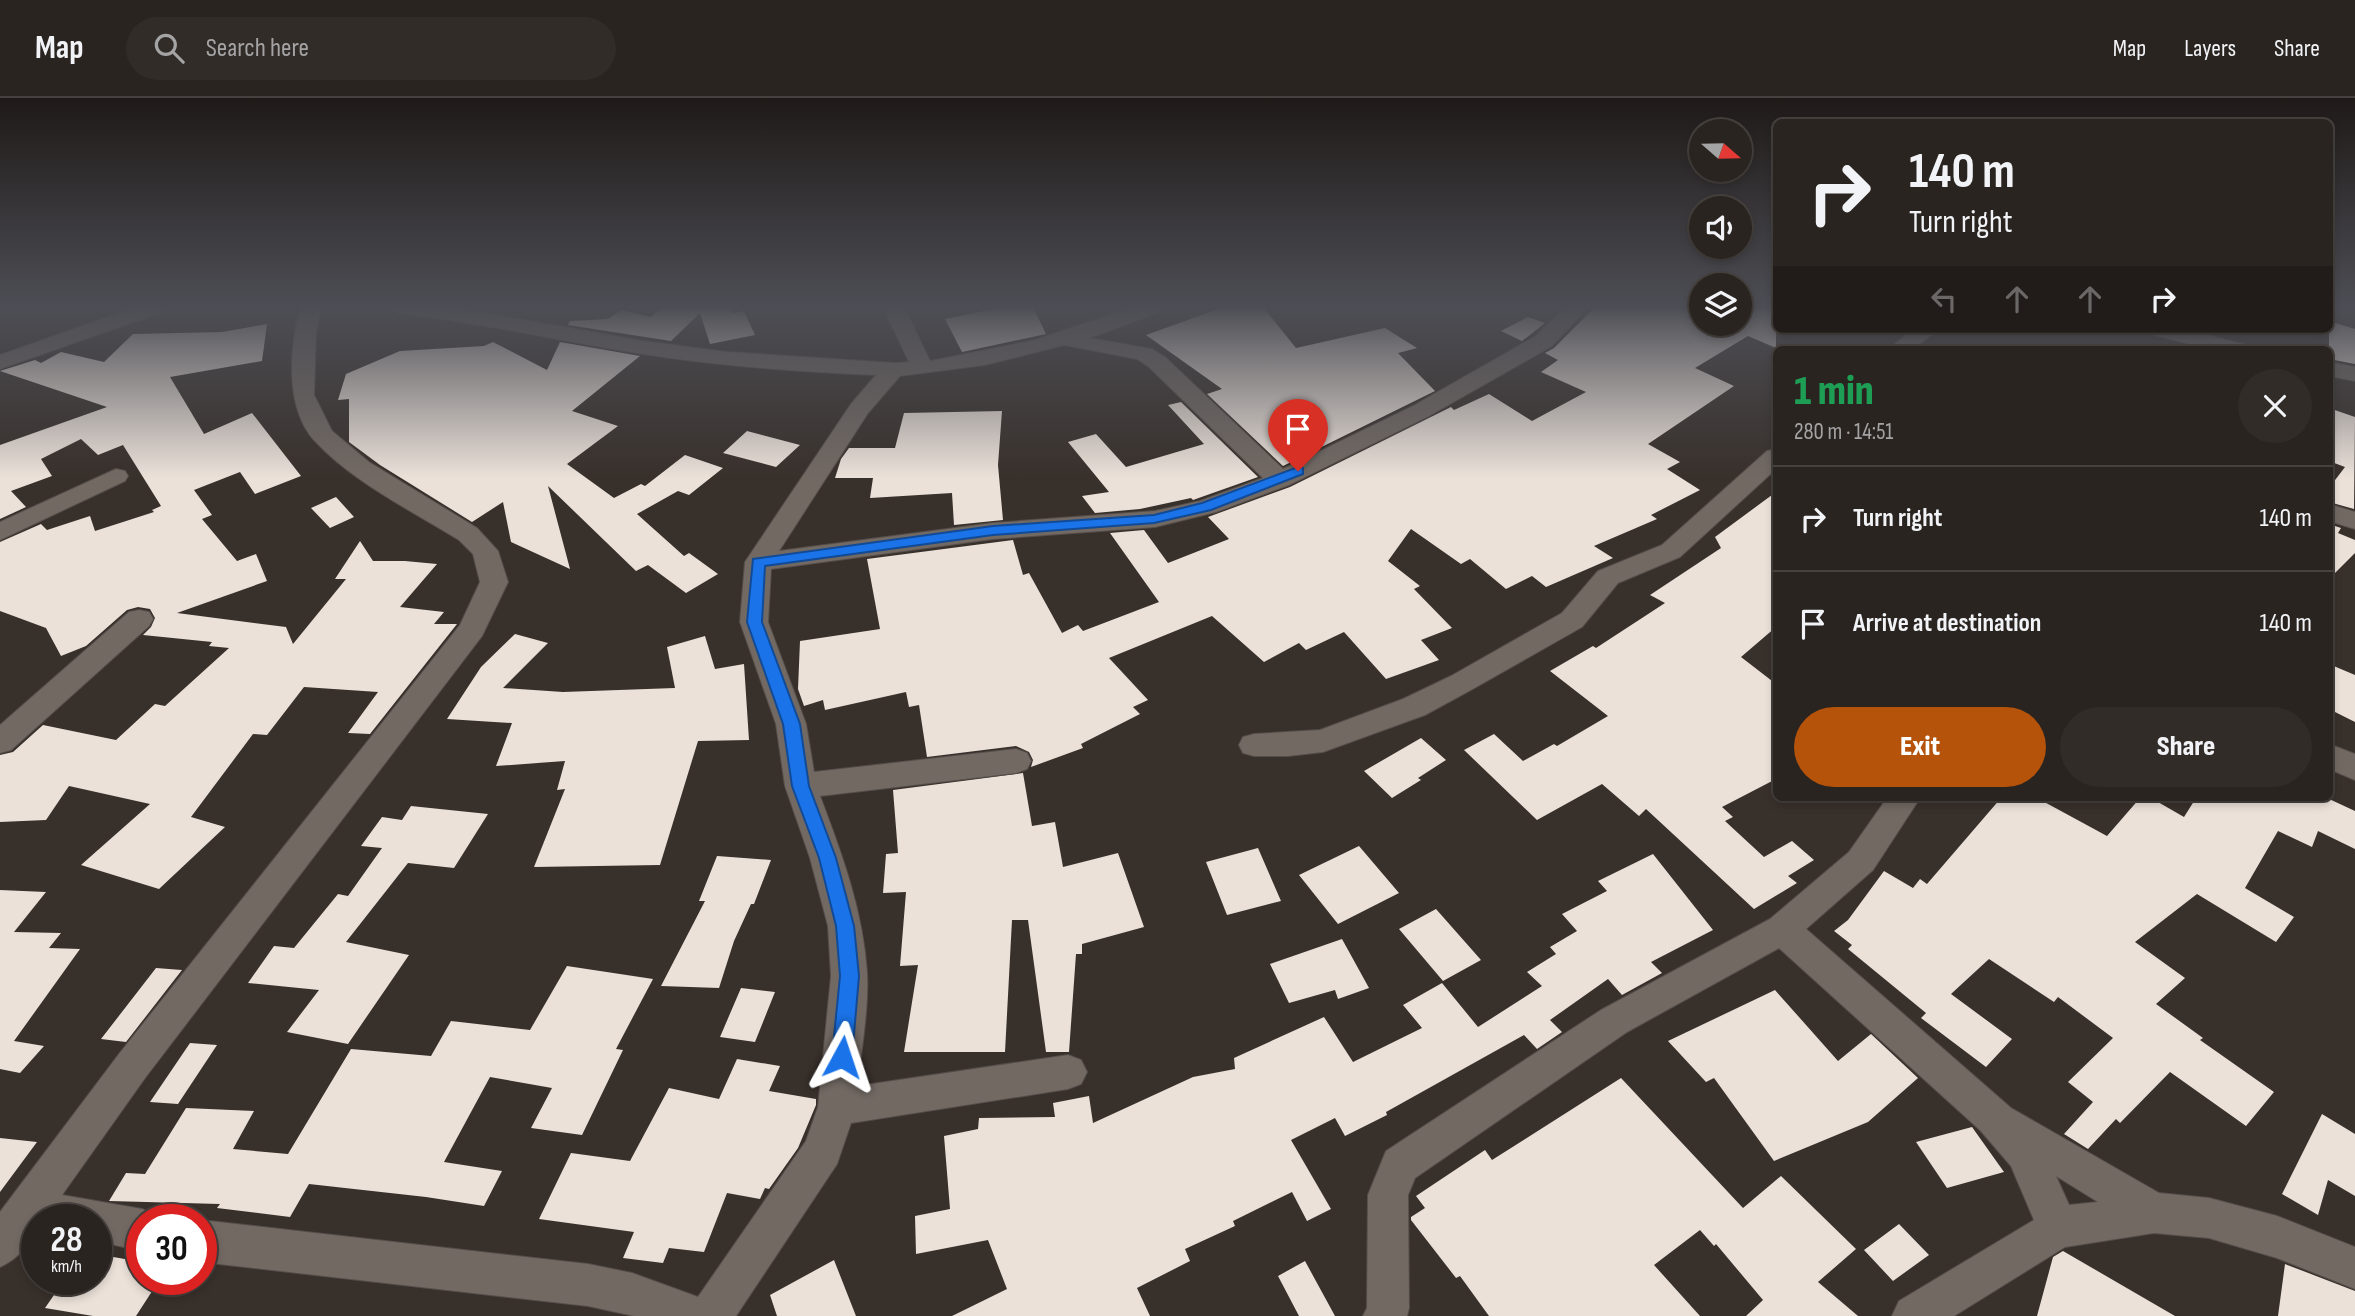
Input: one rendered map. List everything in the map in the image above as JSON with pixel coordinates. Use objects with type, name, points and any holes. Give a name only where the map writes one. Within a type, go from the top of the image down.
[{"type":"street","points":[[31,1204],[132,1066],[472,629],[494,582],[485,551],[468,534],[360,467],[322,435],[303,395],[304,364]]},
{"type":"street","points":[[764,364],[909,368],[951,364]]},
{"type":"street","points":[[908,364],[909,368]]},
{"type":"street","points":[[1159,364],[1280,480]]},
{"type":"street","points":[[758,562],[993,531],[1154,519],[1206,507],[1280,480],[1420,411],[1504,364]]},
{"type":"street","points":[[711,1316],[823,1151],[837,1107],[849,976],[845,926],[827,858],[800,786],[792,724],[754,622],[758,562],[859,409],[909,368]]},
{"type":"street","points":[[2333,370],[2355,374]]},
{"type":"street","points":[[1254,745],[1323,741],[1414,707],[1461,683],[1572,620],[1608,577],[1671,551],[1773,459]]},
{"type":"street","points":[[0,532],[116,476]]},
{"type":"street","points":[[2333,513],[2355,521]]},
{"type":"street","points":[[0,742],[139,619]]},
{"type":"street","points":[[2333,757],[2355,768]]},
{"type":"street","points":[[800,786],[1016,761]]},
{"type":"street","points":[[1385,1316],[1388,1308],[1388,1195],[1400,1166],[1614,1021],[1783,929],[1861,861],[1902,801]]},
{"type":"street","points":[[1783,929],[1994,1117],[2025,1153],[2059,1227]]},
{"type":"street","points":[[837,1107],[1068,1072]]},
{"type":"street","points":[[1994,1117],[2154,1213]]},
{"type":"street","points":[[1914,1316],[2059,1227],[2154,1213],[2209,1218],[2255,1230],[2355,1268]]},
{"type":"street","points":[[0,1246],[21,1217]]},
{"type":"street","points":[[217,1243],[588,1285],[632,1294],[692,1316]]},
{"type":"building","points":[[23,364],[246,364],[170,377],[204,434],[252,413],[301,476],[255,494],[240,472],[194,490],[212,515],[202,519],[237,561],[256,554],[267,581],[177,613],[286,627],[293,644],[346,579],[335,579],[360,541],[373,561],[437,564],[400,607],[444,612],[434,624],[457,624],[370,734],[348,733],[378,692],[304,687],[267,735],[253,734],[191,817],[225,827],[159,889],[81,865],[150,804],[69,786],[46,820],[0,822],[0,755],[13,752],[43,725],[116,740],[155,704],[165,706],[229,648],[209,646],[212,642],[143,635],[155,618],[150,609],[138,607],[127,610],[86,646],[61,656],[46,628],[0,611],[0,542],[41,524],[47,530],[90,516],[95,531],[154,512],[152,510],[161,506],[123,445],[98,455],[81,439],[41,459],[52,476],[11,491],[26,507],[0,519],[0,445],[107,407],[0,371]]},
{"type":"building","points":[[370,364],[535,364],[547,370],[550,364],[630,364],[572,411],[618,426],[567,464],[614,498],[641,484],[645,486],[685,455],[723,468],[689,495],[678,491],[637,514],[684,556],[689,553],[718,574],[686,593],[648,565],[636,571],[548,486],[570,569],[511,542],[503,502],[472,522],[380,465],[349,442],[349,399],[338,400],[346,374]]},
{"type":"building","points":[[1187,364],[1409,364],[1435,391],[1283,466],[1207,394],[1222,389]]},
{"type":"building","points":[[1553,364],[1702,364],[1695,368],[1734,386],[1648,444],[1680,462],[1667,469],[1700,490],[1651,515],[1657,519],[1594,546],[1613,558],[1546,587],[1532,576],[1506,589],[1470,559],[1461,564],[1411,529],[1388,561],[1420,586],[1414,589],[1452,628],[1421,640],[1439,660],[1386,679],[1344,632],[1306,650],[1299,643],[1264,662],[1212,616],[1109,658],[1148,700],[1133,707],[1140,714],[1081,744],[1083,748],[1031,767],[1033,760],[1029,752],[1016,746],[927,757],[919,705],[909,707],[906,692],[825,710],[823,700],[804,706],[798,689],[800,641],[880,629],[867,559],[1013,540],[1023,575],[1029,573],[1062,633],[1078,625],[1083,631],[1159,602],[1110,533],[1144,530],[1168,563],[1229,539],[1208,517],[1290,487],[1451,407],[1454,410],[1489,394],[1532,421],[1586,392],[1541,372]]},
{"type":"building","points":[[1181,402],[1258,477],[1193,500],[1191,498],[1140,509],[1095,513],[1082,496],[1109,492],[1068,442],[1096,434],[1126,467],[1204,444],[1168,405]]},
{"type":"building","points":[[2333,409],[2355,417],[2354,509],[2333,503],[2333,483],[2345,467],[2333,462]]},
{"type":"building","points":[[1002,411],[998,465],[1003,520],[954,525],[952,493],[870,498],[873,478],[835,478],[841,459],[849,448],[895,448],[904,413]]},
{"type":"building","points":[[747,431],[800,445],[776,467],[723,453]]},
{"type":"building","points":[[1773,494],[1773,630],[1741,657],[1773,682],[1773,781],[1722,807],[1733,817],[1725,821],[1764,857],[1792,841],[1814,860],[1788,876],[1797,883],[1754,909],[1646,809],[1639,816],[1602,784],[1537,820],[1464,750],[1494,734],[1523,761],[1554,744],[1557,746],[1608,716],[1550,671],[1593,646],[1596,648],[1665,603],[1650,595],[1721,548],[1715,537]]},
{"type":"building","points":[[336,497],[354,517],[330,528],[311,508]]},
{"type":"building","points":[[2333,525],[2341,528],[2338,533],[2355,540],[2355,553],[2333,575]]},
{"type":"building","points":[[515,634],[548,643],[503,688],[563,692],[675,688],[667,647],[705,636],[715,669],[744,664],[749,740],[698,741],[660,865],[534,867],[565,789],[557,790],[565,761],[496,766],[512,723],[447,719],[481,667]]},
{"type":"building","points":[[2333,666],[2355,675],[2355,722],[2333,711]]},
{"type":"building","points":[[1421,738],[1446,760],[1392,798],[1364,771]]},
{"type":"building","points":[[1023,773],[1032,826],[1055,822],[1063,867],[1118,853],[1144,927],[1082,944],[1082,954],[1076,954],[1069,1052],[1046,1052],[1028,920],[1012,920],[1005,1052],[904,1052],[918,965],[900,966],[906,892],[883,893],[886,854],[898,853],[893,790]]},
{"type":"building","points":[[1998,801],[2043,801],[2107,836],[2137,801],[2156,801],[2184,817],[2194,801],[2333,801],[2355,811],[2355,849],[2318,831],[2312,847],[2278,831],[2245,888],[2294,917],[2276,942],[2197,894],[2135,942],[2185,978],[2156,1004],[2203,1038],[2200,1040],[2274,1092],[2246,1126],[2170,1072],[2120,1123],[2116,1119],[2088,1149],[2064,1134],[2093,1102],[2068,1082],[2113,1038],[2058,997],[2054,1002],[1989,959],[1951,994],[2012,1039],[1986,1067],[1921,1018],[1926,1013],[1848,949],[1852,945],[1834,931],[1848,920],[1884,871],[1913,888],[1920,879],[1927,884]]},
{"type":"building","points":[[411,806],[488,814],[454,868],[408,863],[346,942],[409,955],[348,1044],[287,1032],[319,990],[248,983],[274,946],[294,948],[338,894],[348,896],[382,848],[361,846],[382,817],[402,820]]},
{"type":"building","points":[[1359,846],[1399,893],[1338,924],[1299,875]]},
{"type":"building","points":[[1258,848],[1281,901],[1227,915],[1206,862]]},
{"type":"building","points":[[1653,854],[1713,930],[1651,962],[1662,973],[1622,995],[1608,979],[1550,1020],[1562,1032],[1537,1049],[1524,1035],[1386,1112],[1387,1115],[1345,1136],[1335,1118],[1291,1140],[1331,1209],[1307,1221],[1292,1192],[1233,1221],[1235,1226],[1185,1249],[1190,1261],[1137,1288],[1150,1316],[952,1316],[1007,1289],[988,1240],[916,1254],[915,1216],[950,1209],[944,1136],[978,1129],[979,1118],[1055,1117],[1053,1103],[1089,1096],[1093,1123],[1193,1077],[1235,1069],[1234,1058],[1324,1017],[1353,1062],[1422,1028],[1403,1005],[1442,983],[1478,1027],[1542,986],[1527,972],[1556,954],[1550,947],[1577,931],[1562,914],[1607,891],[1598,881]]},
{"type":"building","points":[[717,856],[771,860],[754,904],[751,904],[734,941],[719,988],[661,986],[705,901],[699,901]]},
{"type":"building","points":[[0,890],[46,892],[14,932],[61,933],[49,948],[80,949],[14,1041],[44,1046],[20,1073],[0,1069]]},
{"type":"building","points":[[1436,909],[1481,960],[1443,981],[1399,929]]},
{"type":"building","points":[[1342,939],[1369,988],[1338,999],[1335,990],[1289,1003],[1270,964]]},
{"type":"building","points":[[567,966],[653,979],[616,1049],[623,1050],[582,1135],[531,1128],[552,1088],[490,1077],[444,1162],[502,1171],[484,1206],[309,1184],[290,1217],[217,1208],[220,1204],[109,1201],[126,1173],[145,1174],[186,1108],[254,1111],[233,1149],[288,1154],[351,1049],[431,1056],[451,1021],[530,1030]]},
{"type":"building","points":[[156,968],[182,970],[126,1042],[101,1039]]},
{"type":"building","points":[[741,988],[775,992],[755,1042],[720,1037]]},
{"type":"building","points":[[1775,990],[1838,1061],[1871,1034],[1918,1078],[1868,1122],[1774,1161],[1714,1078],[1706,1082],[1668,1041]]},
{"type":"building","points":[[190,1043],[217,1045],[178,1104],[150,1102]]},
{"type":"building","points":[[737,1059],[780,1066],[769,1091],[816,1099],[816,1105],[798,1148],[769,1189],[765,1188],[760,1199],[727,1193],[704,1252],[669,1248],[663,1263],[623,1258],[634,1232],[539,1219],[571,1153],[630,1161],[669,1088],[719,1099]]},
{"type":"building","points":[[1621,1078],[1743,1208],[1781,1176],[1856,1249],[1818,1282],[1858,1316],[1746,1316],[1763,1300],[1716,1244],[1714,1246],[1700,1230],[1654,1265],[1700,1316],[1489,1316],[1460,1276],[1456,1278],[1411,1220],[1411,1217],[1425,1208],[1416,1196],[1485,1150],[1492,1160]]},
{"type":"building","points":[[2322,1114],[2355,1134],[2355,1196],[2328,1180],[2318,1215],[2282,1194]]},
{"type":"building","points":[[1972,1127],[2004,1172],[1947,1188],[1916,1142]]},
{"type":"building","points":[[0,1138],[37,1142],[0,1192]]},
{"type":"building","points":[[1899,1224],[1929,1255],[1893,1281],[1864,1250]]},
{"type":"building","points":[[2063,1251],[2175,1316],[2037,1316],[2053,1257]]},
{"type":"building","points":[[112,1257],[126,1259],[126,1295],[150,1295],[136,1316],[93,1316],[45,1308],[54,1295],[112,1295]]},
{"type":"building","points":[[834,1260],[856,1316],[777,1316],[770,1295]]},
{"type":"building","points":[[1305,1261],[1335,1316],[1299,1316],[1278,1276]]},
{"type":"building","points":[[2285,1264],[2355,1291],[2355,1316],[2278,1316]]},
{"type":"route","points":[[842,1057],[849,976],[845,926],[827,858],[800,786],[792,724],[754,622],[758,562],[993,531],[1154,519],[1206,507],[1298,471]]}]
